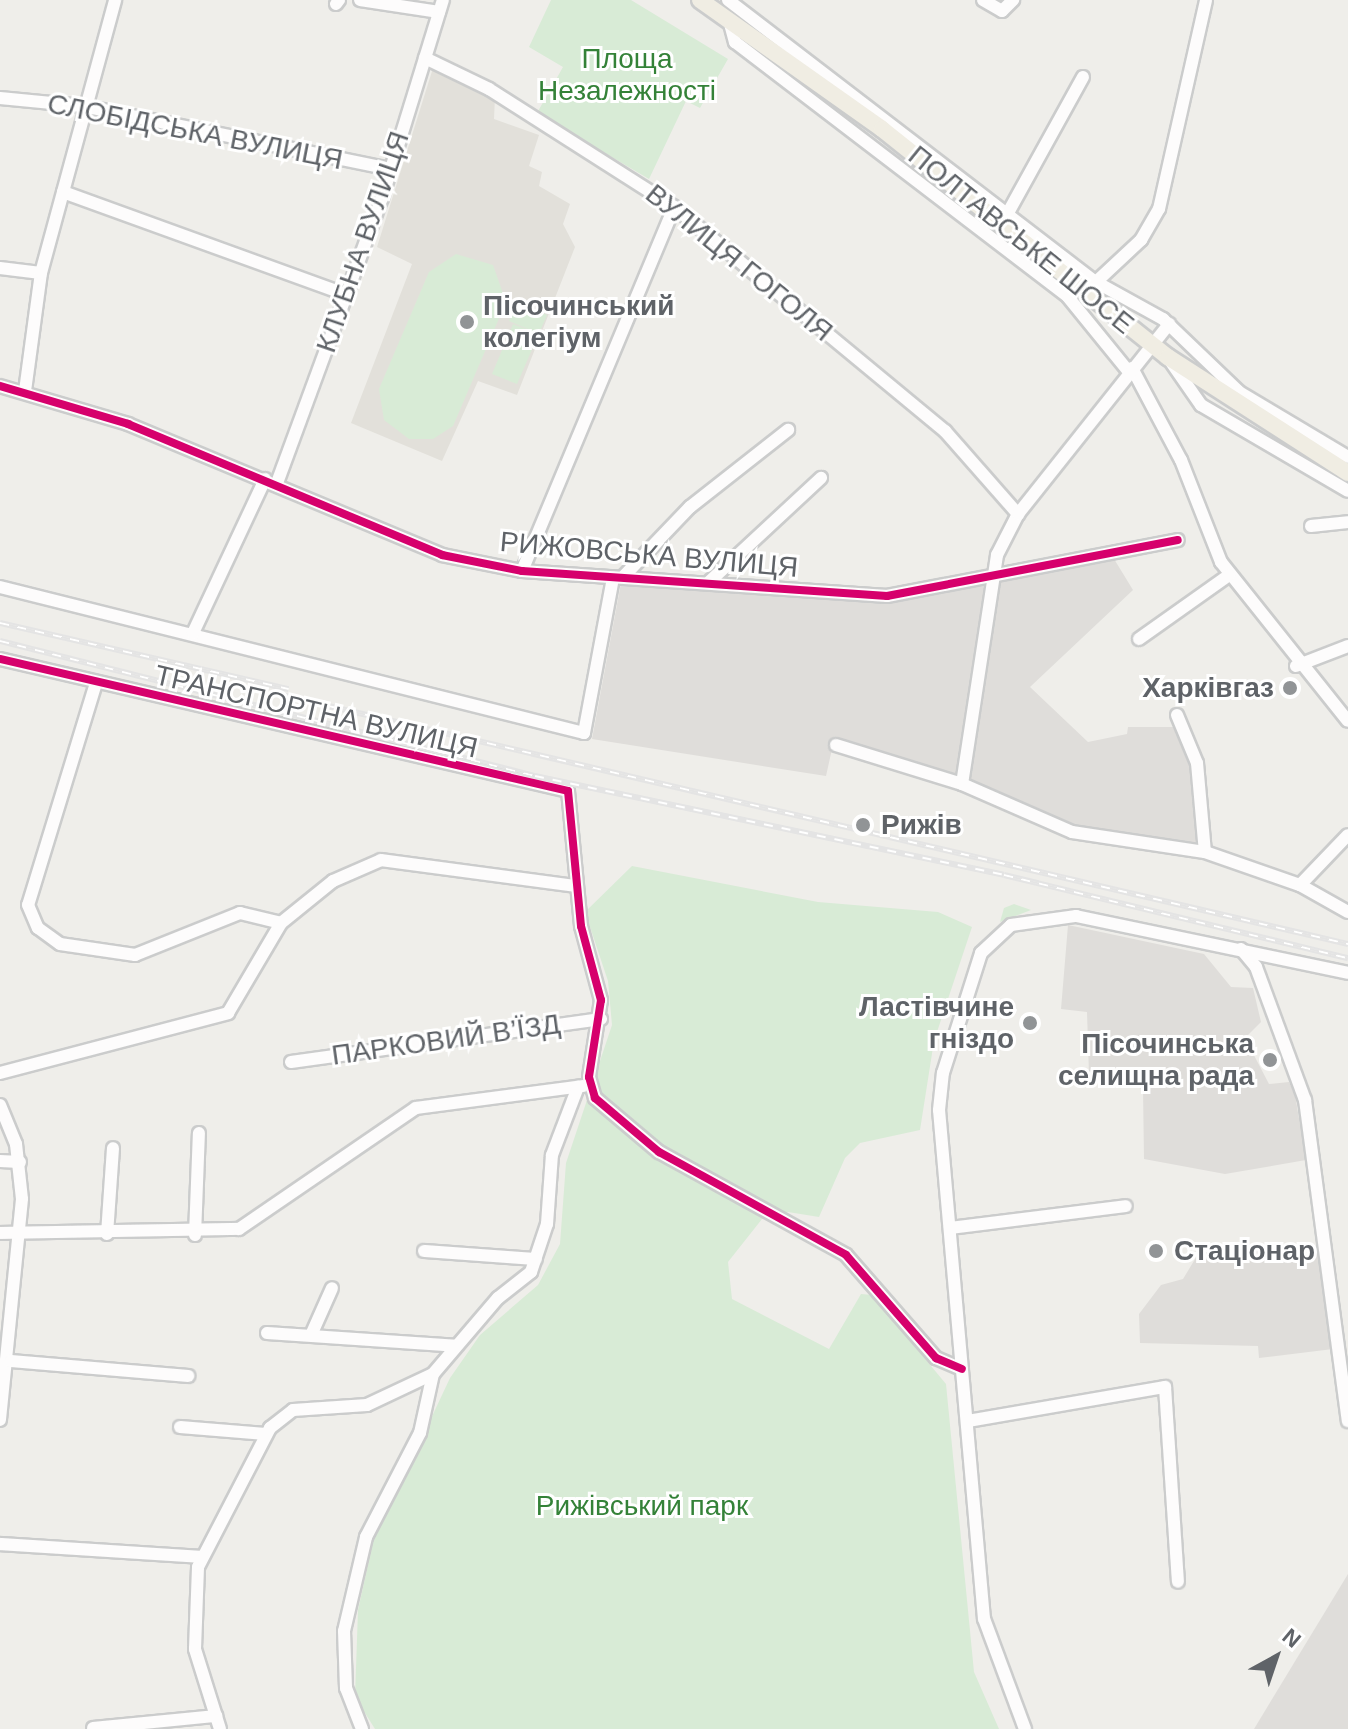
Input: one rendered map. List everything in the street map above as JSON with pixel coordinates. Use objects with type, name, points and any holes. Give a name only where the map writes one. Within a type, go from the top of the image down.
[{"type":"highway","name":"ПОЛТАВСЬКЕ ШОСЕ","points":[[700,0],[882,129],[1168,357],[1348,473]]},
{"type":"street","points":[[25,391],[41,273],[83,106],[115,0]]},
{"type":"street","points":[[360,0],[441,6]]},
{"type":"street","points":[[728,0],[1009,211],[1096,282],[1169,324],[1239,392],[1348,457]]},
{"type":"street","points":[[983,0],[1002,11],[1013,0]]},
{"type":"street","points":[[1096,282],[1141,240],[1159,209],[1206,0]]},
{"type":"street","name":"КЛУБНА ВУЛИЦЯ","points":[[193,633],[271,481],[347,295],[441,6]]},
{"type":"street","points":[[729,20],[735,42],[1068,297],[1131,370],[1229,575],[1296,666],[1348,721]]},
{"type":"street","name":"ВУЛИЦЯ ГОГОЛЯ","points":[[425,58],[489,89],[674,207],[945,431],[1018,514]]},
{"type":"street","points":[[1009,211],[1083,77]]},
{"type":"street","name":"СЛОБІДСЬКА ВУЛИЦЯ","points":[[0,98],[83,106],[390,169]]},
{"type":"street","points":[[63,192],[347,295]]},
{"type":"street","points":[[522,571],[674,207]]},
{"type":"street","points":[[0,268],[41,273]]},
{"type":"street","points":[[962,784],[997,555],[1018,514],[1169,324]]},
{"type":"street","points":[[1168,357],[1201,405],[1348,491]]},
{"type":"street","name":"РИЖОВСЬКА ВУЛИЦЯ","points":[[0,386],[25,391],[271,481],[442,555],[522,571],[887,596],[1178,540]]},
{"type":"street","points":[[618,577],[690,507],[788,430]]},
{"type":"street","name":"РИЖОВСЬКА ВУЛИЦЯ","points":[[709,582],[821,478]]},
{"type":"street","points":[[1311,526],[1348,522]]},
{"type":"street","points":[[1139,639],[1229,575]]},
{"type":"street","name":"ТРАНСПОРТНА ВУЛИЦЯ","points":[[0,587],[584,733],[618,577]]},
{"type":"street","points":[[1296,666],[1348,646]]},
{"type":"street","name":"ТРАНСПОРТНА ВУЛИЦЯ","points":[[0,659],[561,787],[572,799],[576,886]]},
{"type":"street","points":[[96,683],[28,905],[43,935],[135,955],[240,913],[281,923]]},
{"type":"street","points":[[1177,715],[1197,763],[1205,852]]},
{"type":"street","points":[[836,745],[962,784],[1056,828],[1205,852],[1300,885],[1348,912]]},
{"type":"street","points":[[1300,885],[1348,835]]},
{"type":"street","points":[[0,1073],[228,1013],[281,923],[333,881],[393,858],[576,886],[601,1019],[584,1086],[552,1155],[536,1259],[433,1374],[367,1405],[293,1410],[266,1434],[201,1557],[195,1649],[220,1729]]},
{"type":"street","points":[[1025,1729],[984,1619],[939,1092],[987,941],[1018,923],[1060,916],[1238,947],[1348,973]]},
{"type":"street","points":[[1238,947],[1256,967],[1305,1100],[1348,1421]]},
{"type":"street","name":"ПАРКОВИЙ В’ЇЗД","points":[[291,1062],[601,1019]]},
{"type":"street","points":[[0,1233],[195,1235],[239,1229],[270,1215],[416,1108],[584,1086]]},
{"type":"street","points":[[584,1086],[601,1106],[659,1152],[846,1255],[936,1358],[962,1369]]},
{"type":"street","points":[[0,1105],[20,1162],[21,1233],[11,1361],[0,1420]]},
{"type":"street","points":[[195,1235],[199,1133]]},
{"type":"street","points":[[107,1234],[113,1148]]},
{"type":"street","points":[[0,1161],[20,1162]]},
{"type":"street","points":[[950,1228],[1126,1206]]},
{"type":"street","points":[[424,1251],[536,1259]]},
{"type":"street","points":[[312,1333],[332,1288]]},
{"type":"street","points":[[0,1315],[14,1316]]},
{"type":"street","points":[[267,1333],[312,1333],[456,1346]]},
{"type":"street","points":[[11,1361],[188,1376]]},
{"type":"street","points":[[362,1729],[346,1688],[348,1608],[366,1537],[420,1433],[433,1374]]},
{"type":"street","points":[[968,1421],[1165,1387],[1178,1582]]},
{"type":"street","points":[[180,1427],[266,1434]]},
{"type":"street","points":[[0,1544],[201,1557]]},
{"type":"street","points":[[93,1728],[216,1716]]},
{"type":"shaded area","name":"Пісочинський колегіум","points":[[433,68],[495,97],[494,119],[539,135],[529,166],[542,172],[539,186],[570,204],[563,224],[575,247],[517,395],[478,381],[442,461],[351,423],[412,264],[377,247]]},
{"type":"shaded area","points":[[1111,554],[1133,590],[1030,687],[1088,742],[1127,734],[1128,727],[1179,727],[1199,795],[1199,847],[1071,826],[832,749],[826,776],[592,739],[621,583],[890,601]]},
{"type":"shaded area","points":[[1068,925],[1204,954],[1231,987],[1253,988],[1261,1022],[1245,1038],[1269,1084],[1289,1082],[1295,1095],[1306,1160],[1225,1174],[1144,1159],[1143,1089],[1089,1075],[1087,1012],[1061,1009]]},
{"type":"shaded area","points":[[1203,1246],[1321,1253],[1333,1349],[1259,1358],[1258,1346],[1140,1343],[1139,1314],[1161,1285],[1183,1279]]},
{"type":"shaded area","points":[[1348,1574],[1348,1729],[1254,1729]]},
{"type":"green space","name":"Площа Незалежності","points":[[551,0],[631,0],[728,59],[700,108],[686,101],[649,179],[537,113],[563,67],[529,47]]},
{"type":"green space","points":[[456,254],[493,265],[506,302],[453,426],[433,439],[409,439],[384,420],[379,389],[429,272]]},
{"type":"green space","points":[[517,302],[547,315],[517,384],[492,374],[513,324],[537,333],[509,321]]},
{"type":"green space","name":"Рижівський парк","points":[[632,866],[818,902],[938,912],[972,927],[934,1041],[920,1130],[860,1143],[845,1158],[819,1217],[788,1212],[762,1219],[728,1262],[732,1299],[829,1349],[861,1294],[872,1295],[946,1384],[974,1672],[999,1729],[375,1729],[355,1697],[358,1610],[373,1542],[450,1378],[480,1335],[538,1285],[560,1244],[566,1163],[612,1025],[608,981],[585,912]]},
{"type":"green space","points":[[1014,904],[1031,910],[1000,922],[1004,908]]},
{"type":"railway","points":[[0,623],[289,689]]},
{"type":"railway","points":[[0,641],[535,776],[1004,875],[1348,958]]},
{"type":"railway","points":[[277,694],[1348,944]]},
{"type":"cycle path","points":[[0,386],[128,424],[442,555],[522,571],[887,596],[1178,540]]},
{"type":"cycle path","points":[[0,659],[568,791],[581,926],[601,1000],[589,1077],[595,1098],[659,1152],[846,1255],[936,1358],[962,1369]]},
{"type":"place","name":"Пісочинський колегіум","points":[[467,322]]},
{"type":"place","name":"Харківгаз","points":[[1290,688]]},
{"type":"place","name":"Рижів","points":[[863,825]]},
{"type":"place","name":"Ластівчине гніздо","points":[[1030,1023]]},
{"type":"place","name":"Пісочинська селищна рада","points":[[1270,1060]]},
{"type":"place","name":"Стаціонар","points":[[1156,1251]]}]
